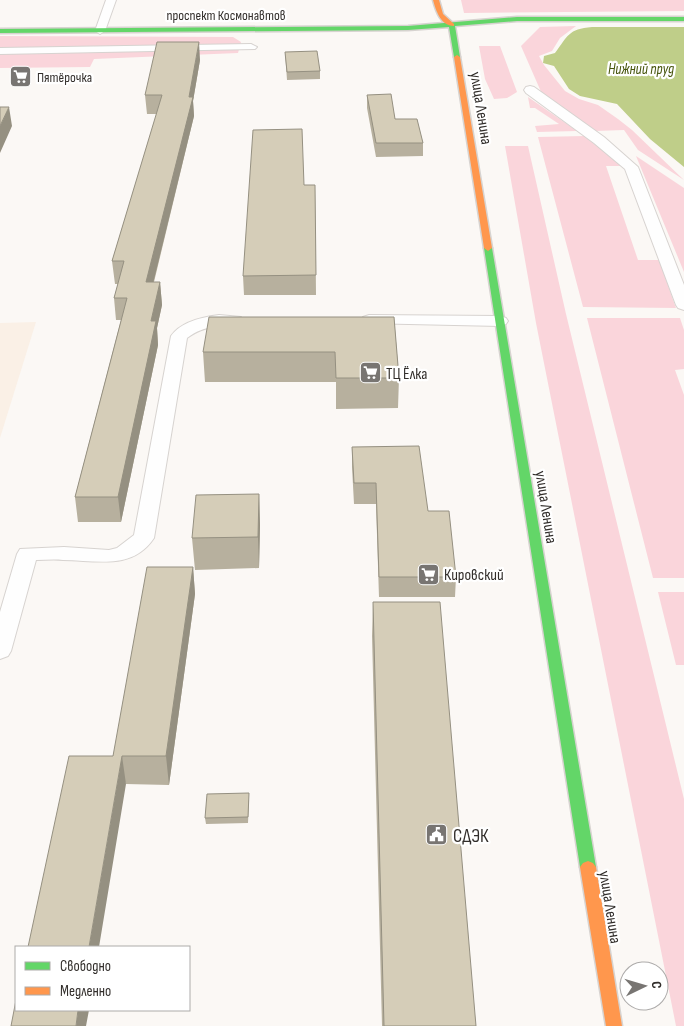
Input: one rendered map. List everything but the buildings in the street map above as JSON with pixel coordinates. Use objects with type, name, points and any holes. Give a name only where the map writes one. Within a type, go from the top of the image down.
[{"type":"main road","name":"улица Ленина","points":[[436,0],[440,15],[452,25],[614,1026]]},
{"type":"main road","name":"проспект Космонавтов","points":[[0,31],[408,28],[496,20],[684,18]]},
{"type":"street","points":[[100,31],[111,0]]},
{"type":"street","points":[[0,51],[250,48]]},
{"type":"street","points":[[530,90],[599,140],[630,166],[684,305]]},
{"type":"street","points":[[0,651],[27,554],[64,553],[109,557],[124,553],[144,538],[179,336],[193,325],[218,320],[248,320]]},
{"type":"street","points":[[356,320],[500,321]]},
{"type":"shaded area","points":[[461,0],[684,0],[684,11],[464,13]]},
{"type":"shaded area","points":[[576,26],[560,38],[552,51],[539,56],[544,65],[565,91],[579,99],[598,105],[618,119],[684,180],[638,150],[624,130],[595,131],[542,94],[521,46],[540,27]]},
{"type":"shaded area","points":[[0,36],[233,37],[241,42],[238,53],[94,59],[90,67],[0,68]]},
{"type":"shaded area","points":[[479,46],[500,46],[517,92],[507,98],[494,99],[485,79]]},
{"type":"shaded area","points":[[528,97],[577,131],[537,132],[535,126],[559,124],[535,108],[530,108]]},
{"type":"shaded area","points":[[584,136],[623,166],[606,166],[638,260],[659,260],[676,308],[583,307],[538,137]]},
{"type":"shaded area","points":[[505,146],[528,146],[566,314],[684,799],[684,1026],[676,1026],[669,991],[669,961],[663,961],[536,323]]},
{"type":"shaded area","points":[[636,156],[684,188],[684,272]]},
{"type":"shaded area","points":[[587,318],[680,318],[684,330],[684,369],[675,370],[684,395],[684,578],[653,578]]},
{"type":"shaded area","points":[[36,322],[0,438],[0,323]]},
{"type":"shaded area","points":[[658,592],[684,592],[684,665],[676,665]]},
{"type":"water","name":"Нижний пруд","points":[[592,27],[684,27],[684,167],[650,139],[617,104],[580,96],[569,89],[554,66],[543,63],[544,56],[555,53],[569,34]]},
{"type":"traffic: fast","points":[[457,57],[452,25],[517,19],[684,19]]},
{"type":"traffic: fast","points":[[0,31],[408,28],[452,25]]},
{"type":"traffic: fast","points":[[488,248],[588,867]]},
{"type":"traffic: slow","points":[[436,0],[440,15],[452,25]]},
{"type":"traffic: slow","points":[[457,57],[488,248]]},
{"type":"traffic: slow","points":[[588,867],[614,1026]]},
{"type":"place","name":"Пятёрочка","points":[[21,77]]},
{"type":"place","name":"ТЦ Ёлка","points":[[370,373]]},
{"type":"place","name":"Кировский","points":[[428,574]]},
{"type":"place","name":"СДЭК","points":[[437,835]]}]
